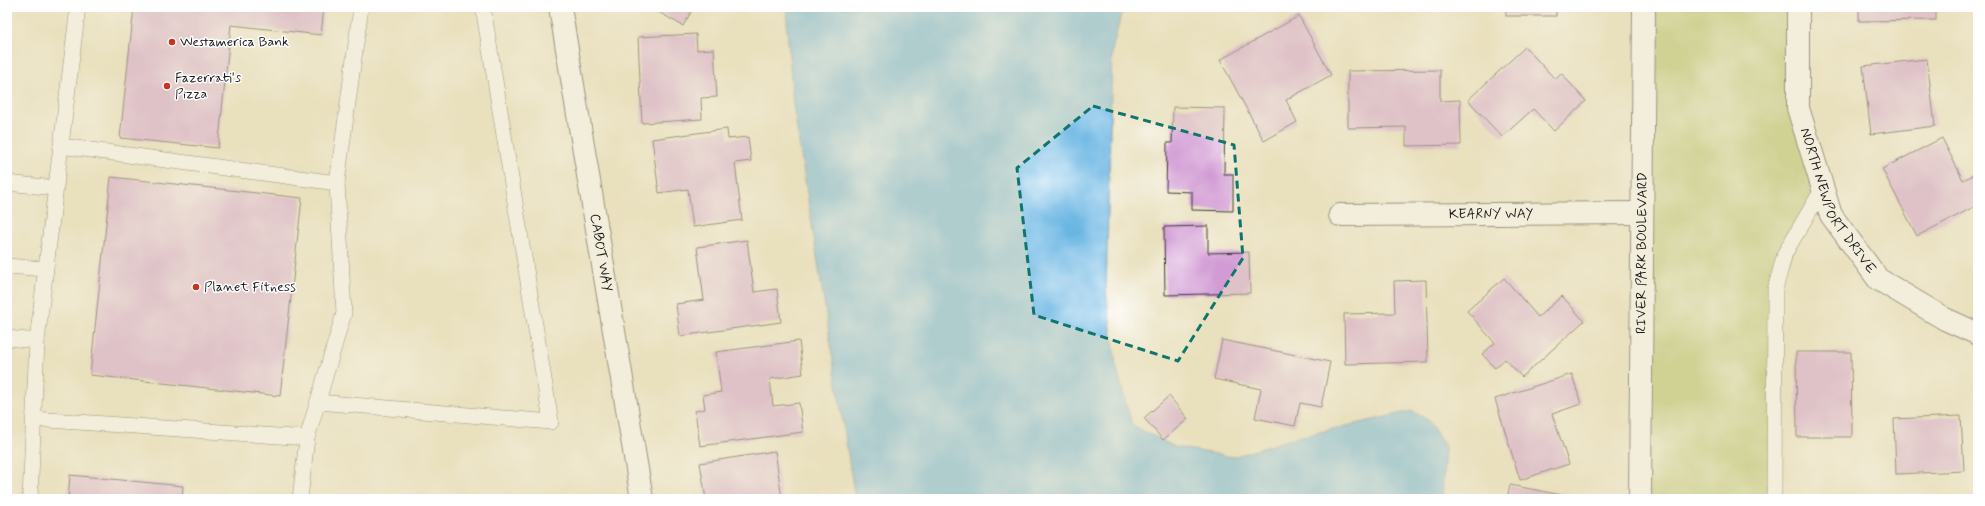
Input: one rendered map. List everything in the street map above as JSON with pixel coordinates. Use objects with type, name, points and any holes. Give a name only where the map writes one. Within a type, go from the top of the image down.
[{"type":"street","name":"CABOT WAY","points":[[560,7],[642,499]]},
{"type":"street","name":"RIVER PARK BOULEVARD","points":[[1640,499],[1644,7]]},
{"type":"street","name":"NORTH NEWPORT DRIVE","points":[[1798,7],[1798,108],[1831,215],[1878,279],[1945,319],[1978,334]]},
{"type":"street","name":"KEARNY WAY","points":[[1340,215],[1642,213]]},
{"type":"lane","points":[[30,499],[37,341],[78,7]]},
{"type":"lane","points":[[300,499],[307,438],[344,313],[337,183],[361,7]]},
{"type":"lane","points":[[318,402],[551,422],[483,7]]},
{"type":"lane","points":[[61,146],[337,183]]},
{"type":"lane","points":[[7,183],[55,188]]},
{"type":"lane","points":[[1774,499],[1775,290],[1785,254],[1823,188]]},
{"type":"lane","points":[[7,266],[45,269]]},
{"type":"lane","points":[[7,338],[37,341]]},
{"type":"lane","points":[[34,419],[307,438]]},
{"type":"highlighted area","points":[[1093,106],[1234,145],[1243,258],[1178,361],[1034,315],[1017,168]]},
{"type":"green space","points":[[1644,7],[1798,7],[1798,108],[1823,188],[1775,290],[1774,499],[1640,499]]},
{"type":"water","points":[[787,7],[1131,7],[1121,15],[1112,51],[1106,291],[1116,366],[1132,425],[1175,447],[1233,457],[1298,437],[1412,411],[1428,420],[1445,447],[1442,499],[855,499],[793,104],[787,29]]},
{"type":"building","points":[[134,7],[324,7],[321,35],[231,25],[218,148],[120,138]]},
{"type":"building","points":[[650,7],[694,7],[683,26]]},
{"type":"building","points":[[1506,7],[1556,7],[1556,16],[1506,16]]},
{"type":"building","points":[[1859,7],[1936,7],[1936,20],[1859,21]]},
{"type":"building","points":[[1299,16],[1331,75],[1286,100],[1297,122],[1264,141],[1220,60]]},
{"type":"building","points":[[696,34],[697,50],[714,49],[717,97],[701,98],[702,119],[642,123],[638,37]]},
{"type":"building","points":[[1525,47],[1555,79],[1561,73],[1586,101],[1554,131],[1533,109],[1502,137],[1468,100]]},
{"type":"building","points":[[1927,59],[1935,126],[1871,134],[1863,66]]},
{"type":"building","points":[[1440,70],[1440,101],[1460,100],[1461,145],[1406,146],[1406,127],[1348,128],[1348,71]]},
{"type":"building","points":[[1173,107],[1225,108],[1224,174],[1233,174],[1233,211],[1192,210],[1192,192],[1166,191],[1167,143],[1172,143]]},
{"type":"building","points":[[727,129],[728,139],[748,137],[751,161],[735,163],[742,220],[693,227],[688,189],[659,193],[652,139]]},
{"type":"building","points":[[1942,138],[1963,180],[1973,175],[1978,184],[1978,205],[1917,236],[1882,169]]},
{"type":"building","name":"Planet Fitness","points":[[111,177],[302,198],[280,396],[90,375]]},
{"type":"building","points":[[1208,226],[1208,253],[1249,252],[1250,293],[1165,295],[1164,227]]},
{"type":"building","points":[[747,240],[754,292],[777,289],[781,322],[680,336],[676,304],[704,300],[697,247]]},
{"type":"building","points":[[1504,278],[1538,317],[1562,296],[1584,321],[1522,377],[1505,359],[1495,368],[1482,354],[1495,343],[1467,311]]},
{"type":"building","points":[[1426,280],[1428,362],[1345,364],[1344,314],[1395,313],[1394,281]]},
{"type":"building","points":[[1222,340],[1330,362],[1321,407],[1300,403],[1295,426],[1255,418],[1261,389],[1214,379]]},
{"type":"building","points":[[799,341],[803,374],[770,379],[773,406],[799,403],[803,432],[700,446],[695,411],[705,409],[703,395],[721,392],[716,352]]},
{"type":"building","points":[[1796,352],[1851,352],[1852,437],[1797,437]]},
{"type":"building","points":[[1572,374],[1581,404],[1552,414],[1569,464],[1520,480],[1495,399]]},
{"type":"building","points":[[1169,396],[1188,419],[1163,440],[1144,418]]},
{"type":"building","points":[[1961,416],[1964,471],[1896,474],[1894,419]]},
{"type":"building","points":[[775,451],[782,499],[706,499],[700,463]]},
{"type":"building","points":[[70,475],[183,486],[182,499],[68,499]]},
{"type":"building","points":[[1510,485],[1562,495],[1561,499],[1507,499]]},
{"type":"place","name":"Westamerica Bank","points":[[172,42]]},
{"type":"place","name":"Fazerrati's Pizza","points":[[167,86]]},
{"type":"place","name":"Planet Fitness","points":[[196,287]]}]
